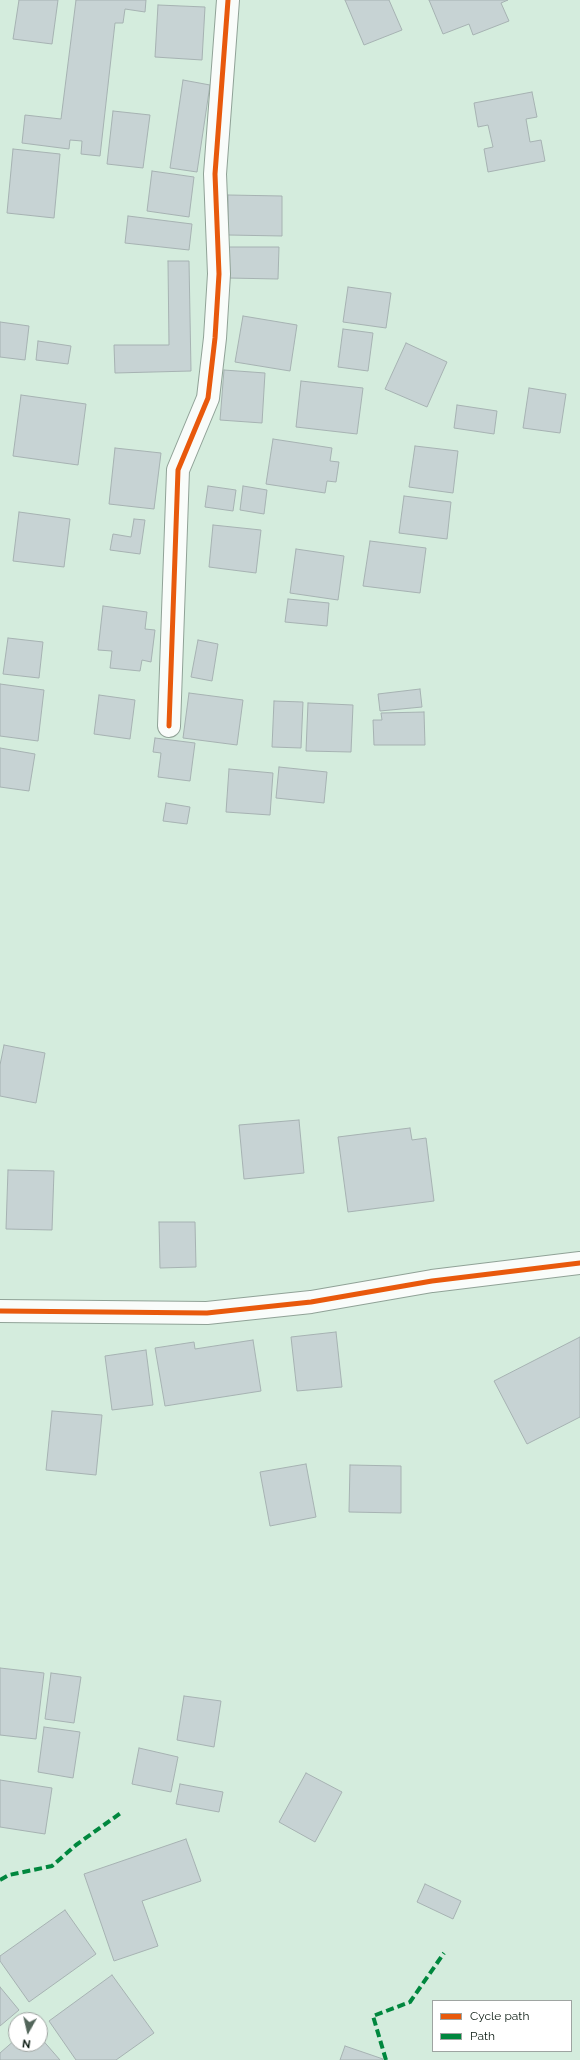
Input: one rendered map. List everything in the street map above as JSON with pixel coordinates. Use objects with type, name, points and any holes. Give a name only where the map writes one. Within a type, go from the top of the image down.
[{"type":"street","points":[[169,726],[178,470],[208,398],[215,338],[219,274],[216,174],[228,0]]},
{"type":"street","points":[[0,1311],[207,1313],[311,1302],[432,1281],[580,1263]]},
{"type":"building","points":[[19,0],[58,0],[52,44],[13,39]]},
{"type":"building","points":[[76,0],[146,0],[145,12],[125,9],[123,23],[115,23],[100,156],[81,154],[82,141],[70,140],[69,149],[22,143],[25,115],[61,119]]},
{"type":"building","points":[[345,0],[389,0],[402,30],[364,45]]},
{"type":"building","points":[[429,0],[508,0],[501,3],[509,21],[473,35],[469,24],[443,34]]},
{"type":"building","points":[[158,5],[205,7],[202,60],[155,57]]},
{"type":"building","points":[[183,80],[210,85],[197,172],[170,168]]},
{"type":"building","points":[[532,92],[537,117],[526,119],[530,142],[541,140],[545,161],[488,172],[484,149],[493,147],[488,125],[478,127],[474,103]]},
{"type":"building","points":[[113,111],[150,115],[143,168],[107,164]]},
{"type":"building","points":[[13,149],[60,154],[54,218],[7,213]]},
{"type":"building","points":[[152,171],[194,177],[189,217],[147,211]]},
{"type":"building","points":[[228,195],[282,196],[282,236],[228,235]]},
{"type":"building","points":[[128,216],[192,224],[189,250],[125,243]]},
{"type":"building","points":[[228,247],[279,247],[278,279],[228,278]]},
{"type":"building","points":[[168,261],[189,261],[191,371],[115,373],[114,345],[169,345]]},
{"type":"building","points":[[348,287],[391,293],[386,328],[343,322]]},
{"type":"building","points":[[243,316],[297,325],[290,371],[235,362]]},
{"type":"building","points":[[0,322],[29,326],[25,360],[0,357]]},
{"type":"building","points":[[343,329],[373,333],[368,371],[338,367]]},
{"type":"building","points":[[38,341],[71,346],[68,364],[36,360]]},
{"type":"building","points":[[406,343],[447,362],[427,407],[385,389]]},
{"type":"building","points":[[224,370],[265,373],[262,423],[220,420]]},
{"type":"building","points":[[301,381],[363,388],[357,434],[296,427]]},
{"type":"building","points":[[529,388],[566,394],[560,433],[523,428]]},
{"type":"building","points":[[21,395],[86,404],[78,465],[13,456]]},
{"type":"building","points":[[457,405],[497,411],[494,434],[454,428]]},
{"type":"building","points":[[273,439],[332,448],[330,461],[339,462],[336,482],[327,481],[325,493],[266,484]]},
{"type":"building","points":[[415,446],[458,451],[453,493],[409,487]]},
{"type":"building","points":[[115,448],[161,453],[154,509],[109,504]]},
{"type":"building","points":[[208,486],[236,490],[233,511],[205,507]]},
{"type":"building","points":[[243,486],[267,490],[264,514],[240,510]]},
{"type":"building","points":[[404,496],[451,502],[447,539],[399,533]]},
{"type":"building","points":[[19,512],[70,519],[64,567],[13,561]]},
{"type":"building","points":[[134,519],[145,520],[140,554],[110,550],[113,534],[131,537]]},
{"type":"building","points":[[213,525],[261,530],[256,573],[209,567]]},
{"type":"building","points":[[370,541],[426,548],[420,593],[363,586]]},
{"type":"building","points":[[296,549],[344,556],[338,600],[290,593]]},
{"type":"building","points":[[288,599],[329,603],[327,626],[285,622]]},
{"type":"building","points":[[103,606],[147,612],[145,629],[155,630],[151,662],[142,660],[140,671],[110,668],[112,651],[98,650]]},
{"type":"building","points":[[8,638],[43,642],[39,678],[3,674]]},
{"type":"building","points":[[198,640],[218,644],[212,681],[191,677]]},
{"type":"building","points":[[0,684],[44,690],[38,741],[0,736]]},
{"type":"building","points":[[420,689],[422,707],[380,711],[378,694]]},
{"type":"building","points":[[189,693],[243,700],[237,745],[183,738]]},
{"type":"building","points":[[99,695],[135,700],[130,739],[94,734]]},
{"type":"building","points":[[274,701],[303,702],[301,748],[272,747]]},
{"type":"building","points":[[308,703],[353,705],[351,752],[306,751]]},
{"type":"building","points":[[424,712],[425,745],[374,745],[373,720],[382,720],[381,713]]},
{"type":"building","points":[[155,738],[195,743],[190,781],[158,777],[161,753],[153,752]]},
{"type":"building","points":[[0,748],[35,754],[29,791],[0,787]]},
{"type":"building","points":[[279,767],[327,772],[324,803],[276,798]]},
{"type":"building","points":[[229,769],[273,773],[270,815],[226,812]]},
{"type":"building","points":[[166,803],[190,807],[187,824],[163,821]]},
{"type":"building","points":[[4,1045],[45,1053],[36,1103],[0,1096],[0,1065]]},
{"type":"building","points":[[299,1120],[304,1173],[244,1179],[239,1125]]},
{"type":"building","points":[[410,1128],[412,1140],[426,1138],[434,1201],[348,1212],[338,1137]]},
{"type":"building","points":[[8,1170],[54,1171],[52,1230],[6,1229]]},
{"type":"building","points":[[159,1222],[195,1222],[196,1267],[160,1268]]},
{"type":"building","points":[[336,1332],[342,1387],[297,1391],[291,1337]]},
{"type":"building","points":[[580,1337],[580,1417],[527,1444],[494,1381]]},
{"type":"building","points":[[253,1340],[261,1391],[165,1406],[155,1348],[194,1342],[195,1349]]},
{"type":"building","points":[[146,1350],[153,1405],[112,1410],[105,1356]]},
{"type":"building","points":[[52,1411],[102,1415],[96,1475],[46,1470]]},
{"type":"building","points":[[306,1464],[316,1517],[270,1526],[260,1472]]},
{"type":"building","points":[[350,1465],[401,1466],[401,1513],[349,1512]]},
{"type":"building","points":[[0,1668],[44,1673],[36,1739],[0,1735]]},
{"type":"building","points":[[51,1673],[81,1677],[74,1723],[45,1719]]},
{"type":"building","points":[[184,1696],[221,1701],[214,1747],[177,1740]]},
{"type":"building","points":[[44,1727],[80,1732],[73,1778],[38,1772]]},
{"type":"building","points":[[139,1748],[178,1757],[171,1792],[132,1784]]},
{"type":"building","points":[[306,1773],[342,1792],[315,1842],[279,1822]]},
{"type":"building","points":[[0,1780],[52,1788],[45,1834],[0,1827]]},
{"type":"building","points":[[180,1784],[223,1792],[219,1812],[176,1804]]},
{"type":"building","points":[[186,1839],[201,1881],[142,1901],[158,1946],[114,1961],[84,1874]]},
{"type":"building","points":[[425,1884],[461,1901],[453,1919],[417,1902]]},
{"type":"building","points":[[65,1910],[96,1954],[29,2002],[0,1961],[0,1956]]},
{"type":"building","points":[[112,1975],[154,2033],[116,2060],[76,2060],[49,2021]]},
{"type":"building","points":[[0,1987],[19,2010],[17,2012],[8,2012],[8,2019],[0,2026]]},
{"type":"building","points":[[8,2046],[8,2052],[48,2052],[48,2046],[60,2060],[0,2060],[0,2053]]},
{"type":"building","points":[[345,2046],[383,2059],[340,2060]]},
{"type":"marked path","points":[[0,1880],[9,1875],[52,1866],[76,1845],[122,1812]]},
{"type":"marked path","points":[[386,2060],[373,2016],[410,2002],[444,1953]]},
{"type":"cycle path","points":[[169,726],[178,470],[208,398],[215,338],[219,274],[215,174],[228,0]]},
{"type":"cycle path","points":[[0,1311],[207,1313],[311,1302],[432,1281],[580,1263]]}]
